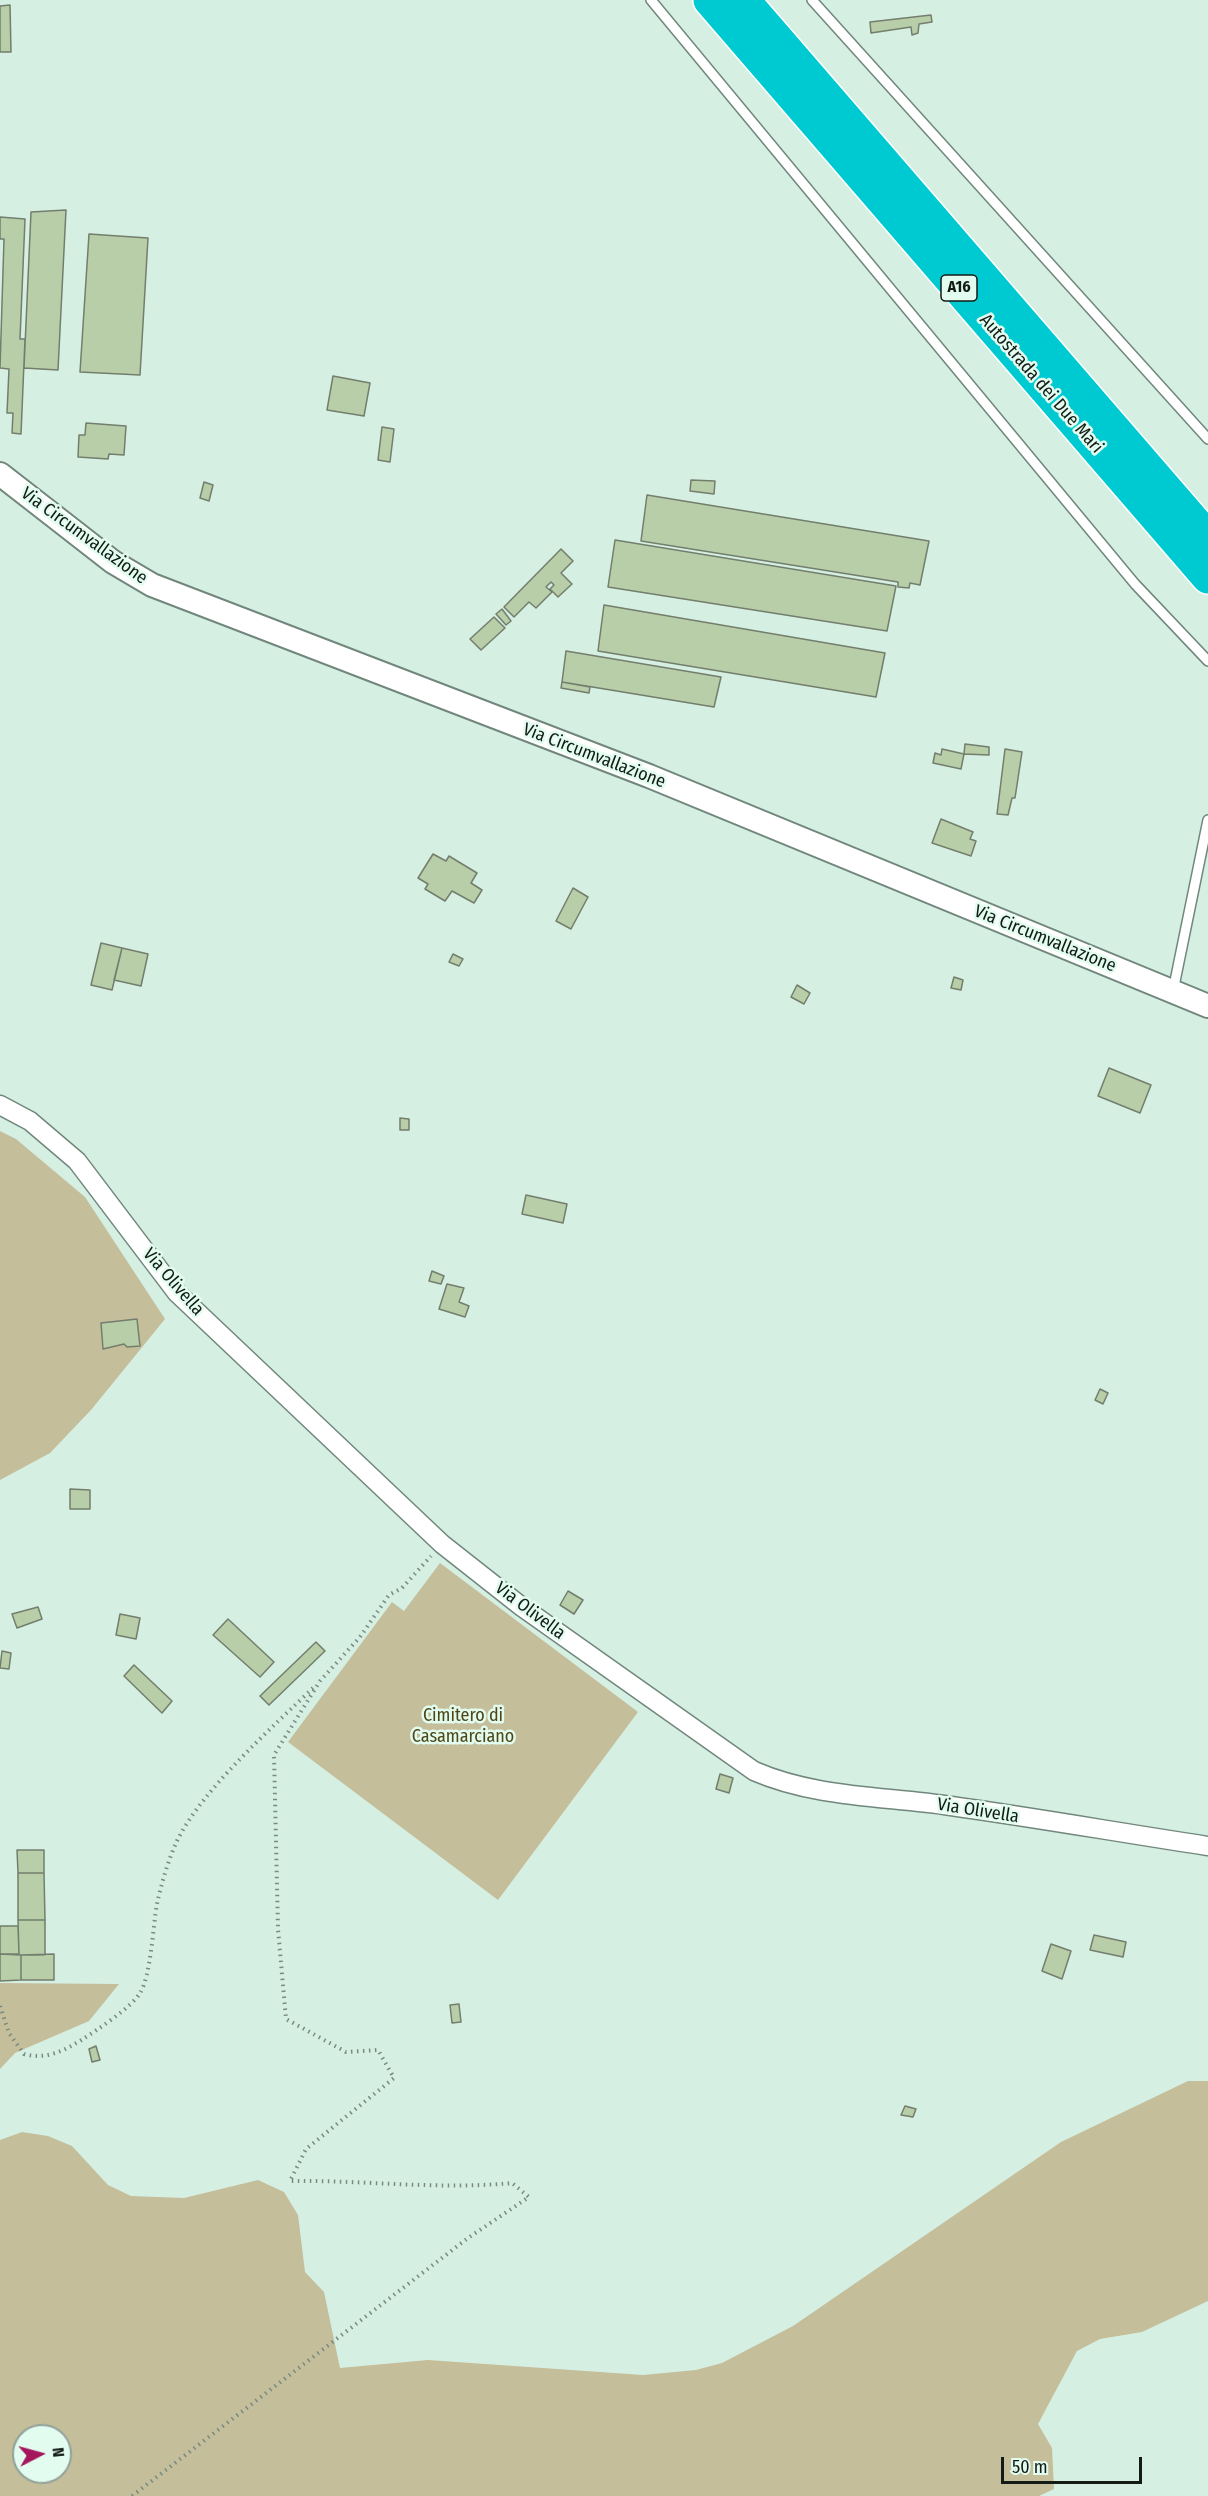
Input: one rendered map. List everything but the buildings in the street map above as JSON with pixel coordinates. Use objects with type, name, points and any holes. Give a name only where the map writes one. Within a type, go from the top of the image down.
[{"type":"highway","name":"Autostrada dei Due Mari","points":[[710,0],[1208,577]]},
{"type":"highway","name":"Autostrada dei Due Mari","points":[[743,0],[1208,538]]},
{"type":"street","name":"Via Circumvallazione","points":[[0,474],[113,562],[152,585],[649,776],[1208,1006]]},
{"type":"street","name":"Via Olivella","points":[[0,1105],[30,1120],[77,1161],[177,1293],[442,1545],[522,1607],[711,1743],[754,1771],[780,1782],[810,1790],[950,1806],[1208,1846]]},
{"type":"lane","points":[[651,0],[1135,584],[1208,662]]},
{"type":"lane","points":[[812,0],[1208,439]]},
{"type":"lane","points":[[1173,991],[1208,820]]},
{"type":"path","points":[[0,2006],[9,2033],[24,2054],[40,2058],[67,2049],[104,2025],[140,1993],[151,1951],[158,1902],[177,1842],[207,1797],[360,1637],[389,1595],[402,1588],[442,1545]]},
{"type":"path","points":[[132,2496],[468,2238],[529,2197],[512,2182],[464,2188],[336,2180],[290,2181],[306,2149],[394,2078],[378,2050],[346,2052],[286,2019],[278,1929],[274,1755],[320,1681]]},
{"type":"green space","points":[[0,1131],[16,1139],[85,1197],[165,1319],[91,1410],[50,1453],[0,1480]]},
{"type":"green space","name":"Cimitero di Casamarciano","points":[[440,1563],[638,1712],[498,1900],[288,1742],[392,1602],[404,1611]]},
{"type":"green space","points":[[0,1983],[119,1984],[89,2021],[15,2053],[0,2069]]},
{"type":"green space","points":[[1188,2081],[1208,2081],[1208,2301],[1142,2332],[1100,2339],[1077,2351],[1038,2424],[1052,2448],[1054,2489],[1039,2496],[0,2496],[0,2140],[22,2132],[48,2136],[72,2146],[108,2185],[131,2196],[184,2198],[258,2180],[284,2192],[298,2215],[305,2272],[324,2292],[340,2368],[428,2360],[643,2375],[696,2370],[722,2363],[793,2326],[1061,2142]]}]
